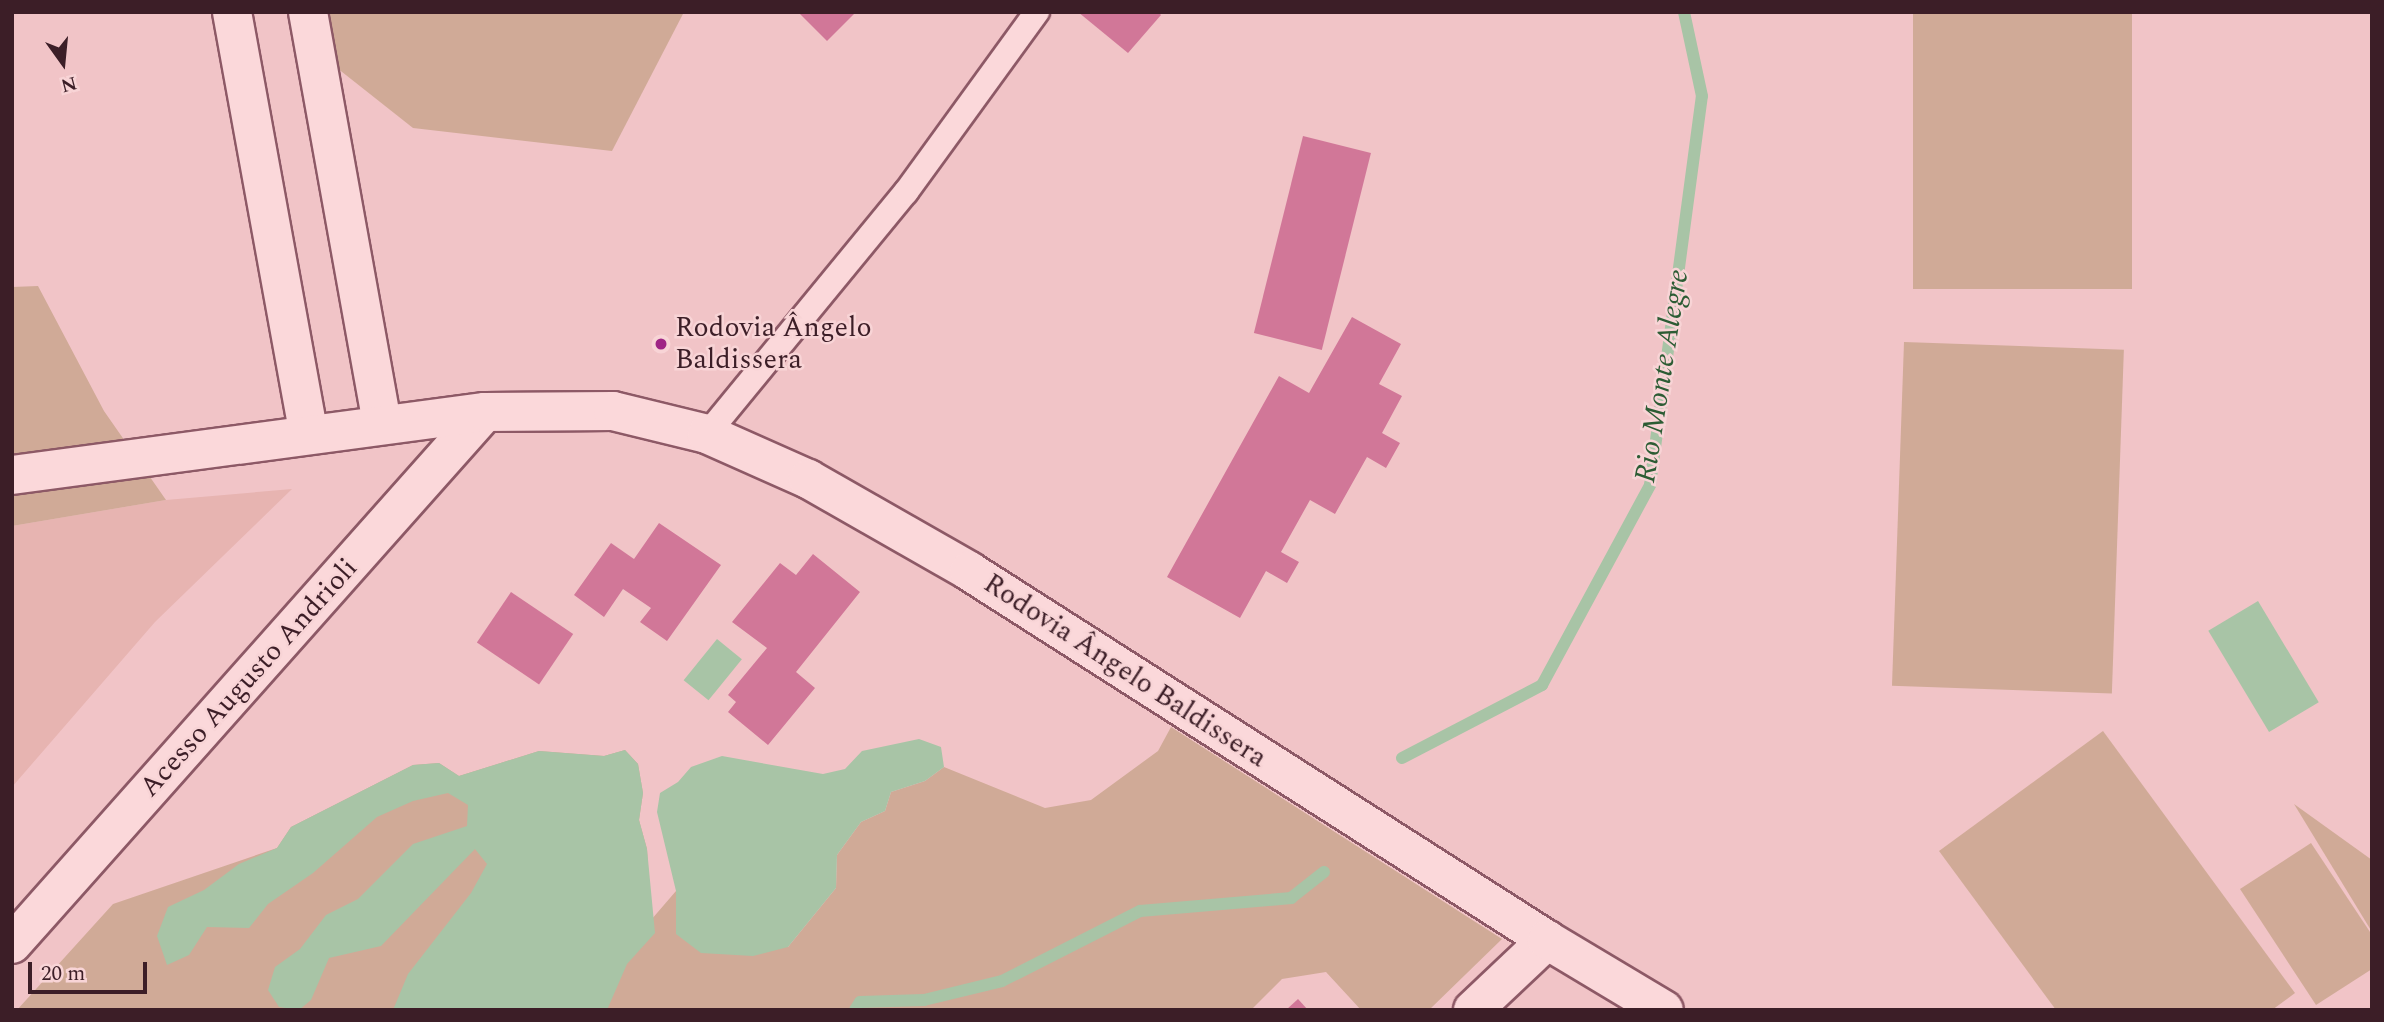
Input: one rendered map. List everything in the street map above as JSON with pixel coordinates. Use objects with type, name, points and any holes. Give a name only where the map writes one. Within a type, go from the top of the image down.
[{"type":"street","points":[[232,12],[308,432]]},
{"type":"street","points":[[308,12],[382,423]]},
{"type":"street","name":"Rodovia Ângelo Baldissera","points":[[12,475],[308,432],[485,412],[613,411],[707,434],[808,479],[970,571],[1547,940],[1664,1010]]},
{"type":"street","name":"Acesso Augusto Andrioli","points":[[12,944],[485,412]]},
{"type":"street","points":[[1473,1010],[1547,940]]},
{"type":"lane","points":[[707,434],[906,192],[1037,12]]},
{"type":"shaded area","points":[[326,12],[684,12],[612,151],[413,128],[294,34]]},
{"type":"shaded area","points":[[1913,12],[2132,12],[2132,289],[1913,289]]},
{"type":"shaded area","points":[[38,286],[104,411],[166,500],[12,526],[12,287]]},
{"type":"shaded area","points":[[1904,342],[2124,350],[2112,693],[1892,686]]},
{"type":"shaded area","points":[[292,489],[155,622],[12,787],[12,526],[166,500]]},
{"type":"shaded area","points":[[2258,601],[2319,702],[2269,732],[2208,631]]},
{"type":"shaded area","points":[[717,639],[742,659],[709,700],[684,680]]},
{"type":"shaded area","points":[[1171,727],[1502,939],[1429,1010],[1361,1010],[1326,972],[1282,979],[1251,1010],[17,1010],[113,904],[277,848],[291,827],[413,765],[439,763],[459,776],[539,751],[604,756],[625,750],[638,764],[643,793],[639,820],[647,849],[651,920],[676,891],[677,934],[788,947],[836,888],[837,855],[861,822],[885,811],[891,792],[925,781],[944,767],[1045,808],[1091,800],[1158,751]]},
{"type":"shaded area","points":[[2103,731],[2295,993],[2272,1010],[2056,1010],[1939,851]]},
{"type":"shaded area","points":[[919,739],[941,747],[944,767],[925,781],[891,792],[885,811],[861,822],[837,855],[836,888],[788,947],[753,956],[701,953],[676,934],[676,891],[657,812],[660,793],[678,782],[691,767],[722,756],[823,774],[845,769],[862,751]]},
{"type":"shaded area","points":[[625,750],[638,764],[643,793],[639,820],[647,849],[655,933],[627,964],[607,1010],[393,1010],[408,974],[471,893],[487,864],[475,849],[381,946],[329,958],[311,1000],[299,1010],[279,1007],[268,990],[275,967],[300,949],[326,915],[358,899],[413,844],[467,826],[468,805],[448,793],[413,801],[377,817],[313,873],[268,904],[249,928],[207,927],[189,955],[167,965],[157,936],[168,907],[204,890],[239,864],[277,848],[291,827],[413,765],[439,763],[459,776],[539,751],[604,756]]},
{"type":"shaded area","points":[[2294,804],[2372,860],[2372,932]]},
{"type":"shaded area","points":[[2311,843],[2372,935],[2372,969],[2316,1005],[2240,889]]},
{"type":"building","points":[[798,12],[856,12],[827,41]]},
{"type":"building","points":[[1078,12],[1158,12],[1161,15],[1128,53]]},
{"type":"building","points":[[1303,136],[1371,153],[1322,350],[1254,333]]},
{"type":"building","points":[[1352,317],[1401,344],[1379,384],[1402,396],[1382,433],[1400,443],[1386,468],[1367,457],[1335,514],[1310,500],[1281,552],[1299,562],[1287,583],[1266,571],[1240,618],[1167,577],[1279,376],[1309,393]]},
{"type":"building","points":[[659,523],[721,565],[667,641],[640,622],[651,608],[623,589],[604,617],[574,595],[611,543],[634,559]]},
{"type":"building","points":[[813,554],[860,592],[796,672],[815,688],[768,745],[728,712],[736,702],[728,695],[767,648],[732,622],[780,563],[796,575]]},
{"type":"building","points":[[511,592],[573,634],[539,685],[477,643]]},
{"type":"building","points":[[1298,999],[1308,1010],[1286,1010]]},
{"type":"waterway","name":"Rio Monte Alegre","points":[[1402,758],[1542,685],[1650,485],[1702,96],[1684,12]]},
{"type":"waterway","name":"Rio Monte Alegre","points":[[855,1010],[860,1002],[924,1000],[1002,981],[1140,911],[1291,898],[1324,872]]},
{"type":"place","name":"Rodovia Ângelo Baldissera","points":[[661,344]]}]
